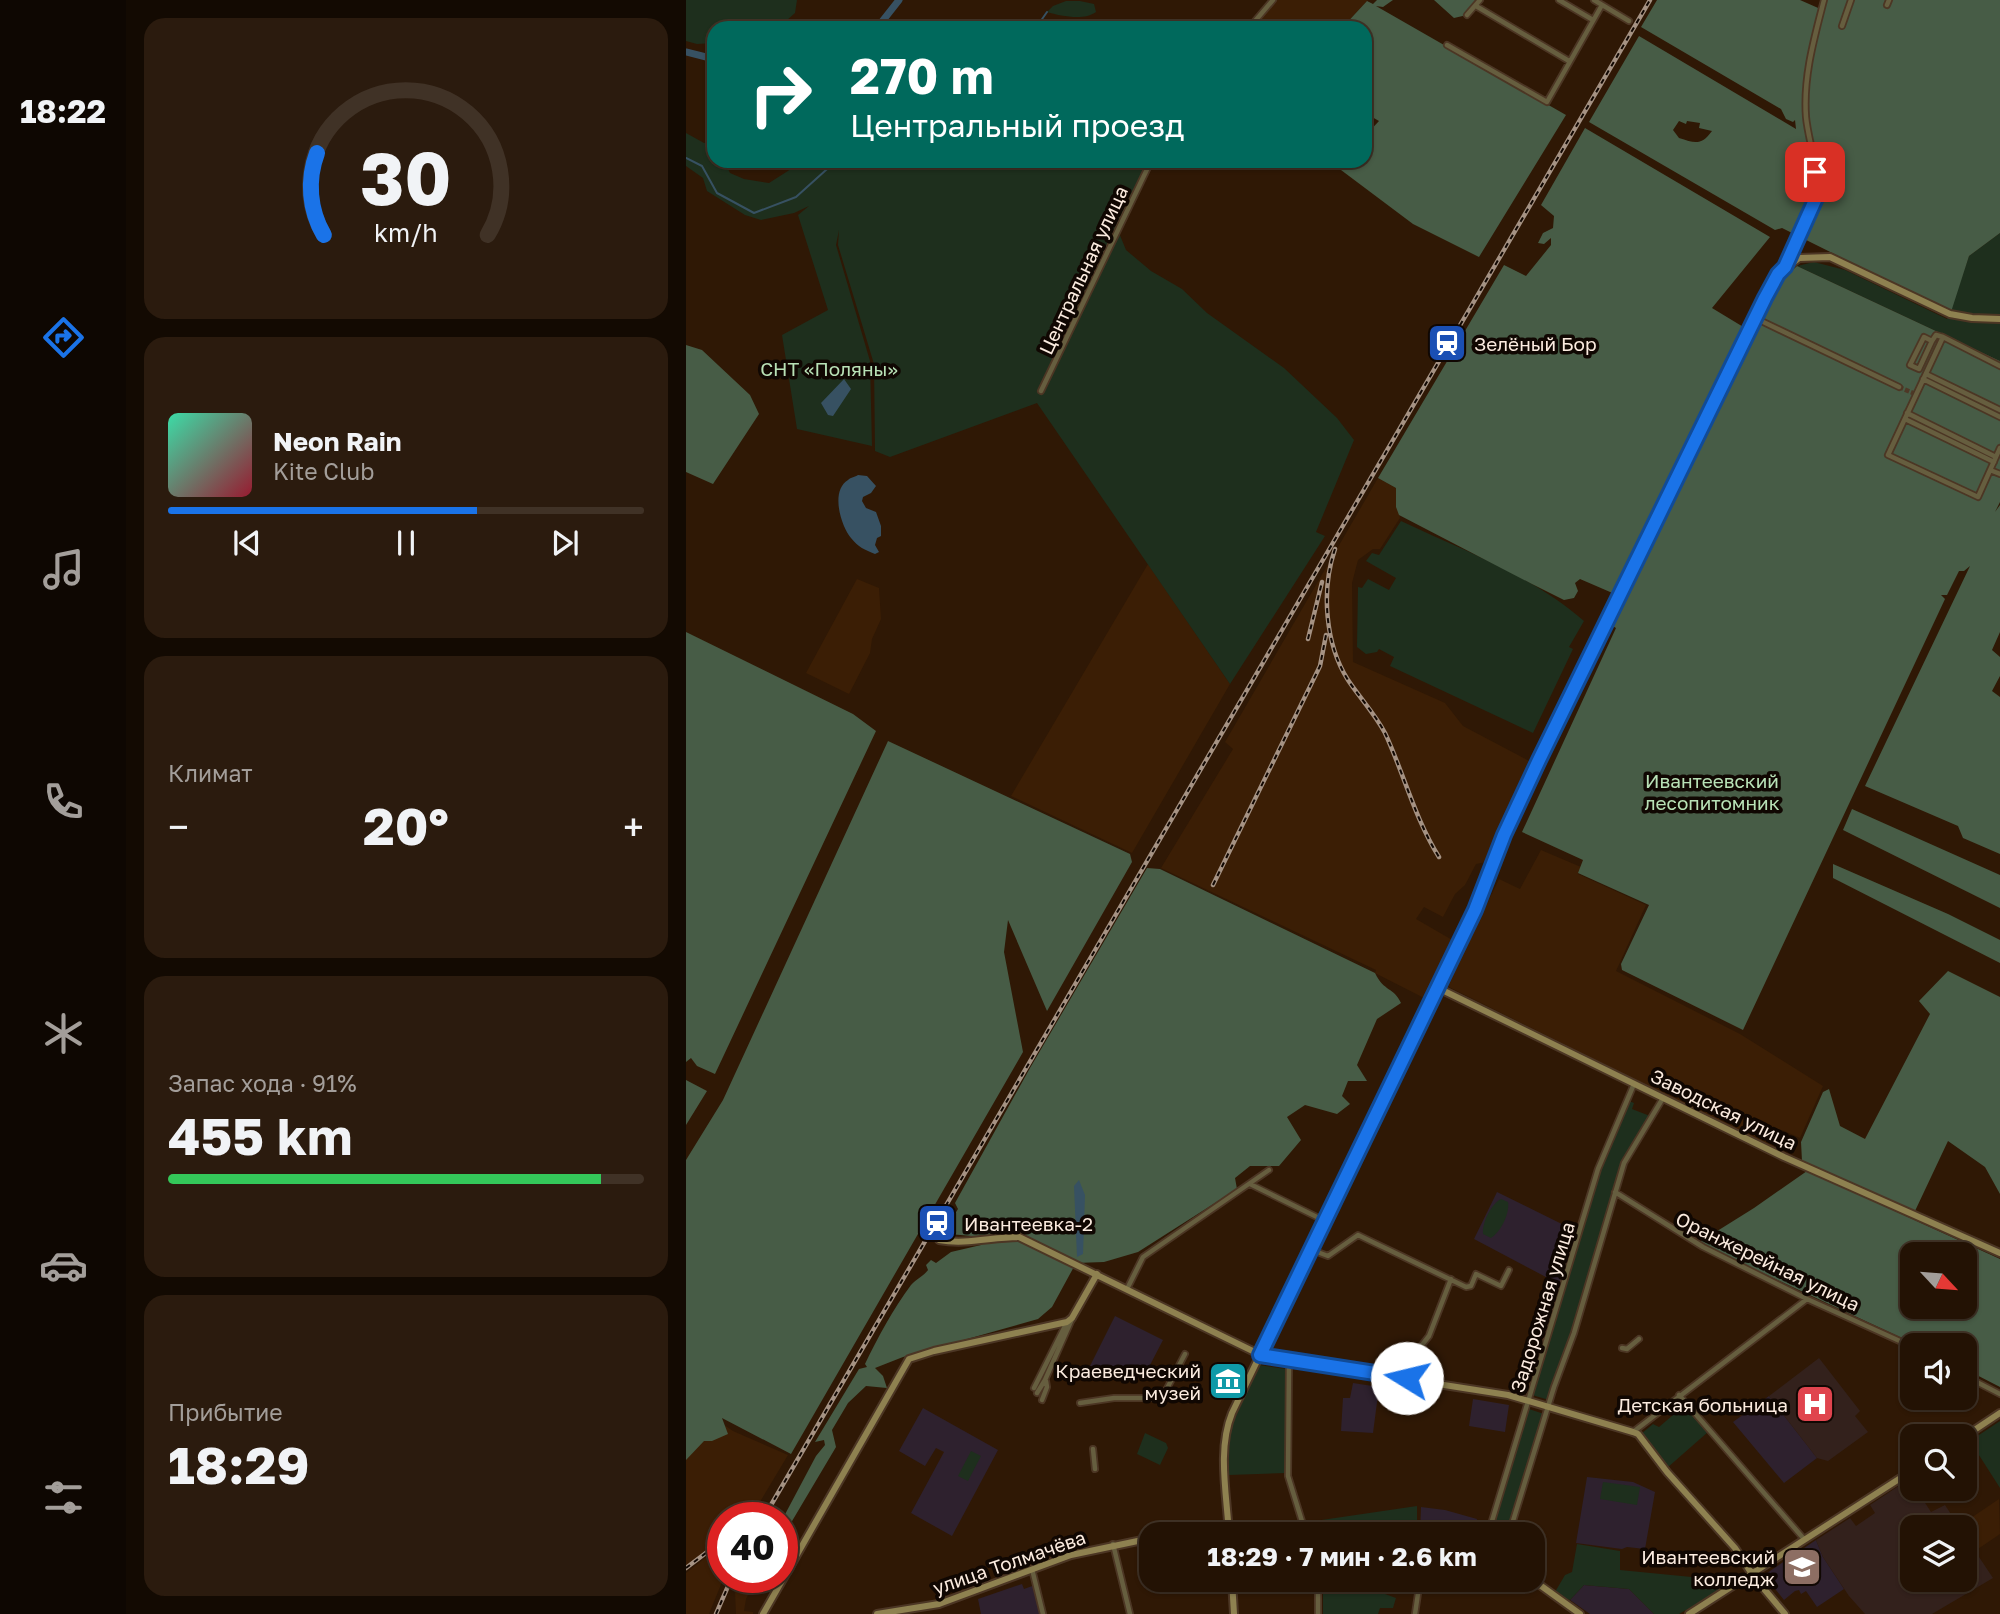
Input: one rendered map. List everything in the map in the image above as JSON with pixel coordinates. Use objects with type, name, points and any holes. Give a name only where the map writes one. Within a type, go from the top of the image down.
[{"type":"street","points":[[1255,21],[1273,0]]},
{"type":"street","points":[[1467,15],[1480,0]]},
{"type":"street","points":[[1559,0],[1593,20]]},
{"type":"street","points":[[1594,0],[1629,21]]},
{"type":"street","points":[[1227,1522],[1223,1437],[1232,1413],[1475,910],[1504,835],[1539,760],[1755,318],[1773,283],[1785,267],[1816,198],[1805,88],[1811,48],[1824,0]]},
{"type":"street","points":[[1842,26],[1851,0]]},
{"type":"street","points":[[1447,45],[1547,102],[1602,5]]},
{"type":"street","points":[[1476,6],[1569,61]]},
{"type":"street","name":"Центральная улица","points":[[1041,391],[1148,168]]},
{"type":"street","points":[[1785,267],[1799,258],[1830,257],[1950,314],[2000,319]]},
{"type":"street","points":[[1755,318],[1899,387]]},
{"type":"street","points":[[1932,341],[1924,337],[1910,365],[1919,369],[1936,334],[2000,366]]},
{"type":"street","points":[[1943,337],[1914,394],[1888,456],[1978,497],[2000,448]]},
{"type":"street","points":[[1925,377],[2000,411]]},
{"type":"street","points":[[1925,377],[2000,417]]},
{"type":"street","points":[[1906,416],[1995,459]]},
{"type":"street","points":[[1990,470],[2000,474]]},
{"type":"street","name":"Заводская улица","points":[[1436,987],[1784,1157],[2000,1254]]},
{"type":"street","name":"Задорожная улица","points":[[1493,1522],[1598,1169],[1635,1083]]},
{"type":"street","name":"Задорожная улица","points":[[1513,1522],[1574,1333],[1615,1192],[1630,1150],[1664,1097]]},
{"type":"street","points":[[1126,1289],[1143,1257],[1269,1170]]},
{"type":"street","points":[[1249,1183],[1325,1221]]},
{"type":"street","name":"Оранжерейная улица","points":[[1615,1192],[1696,1243],[1900,1341]]},
{"type":"street","points":[[1320,1253],[1328,1256],[1358,1236],[1466,1287],[1471,1286],[1476,1275],[1502,1286],[1510,1270]]},
{"type":"street","points":[[939,1240],[975,1242],[1019,1237],[1260,1355],[1503,1394],[1638,1434],[1668,1473],[1727,1538],[1785,1614]]},
{"type":"street","points":[[1070,1320],[1070,1327],[1045,1380],[1035,1390],[1070,1320],[1097,1275]]},
{"type":"street","points":[[1407,1378],[1414,1355],[1429,1336],[1451,1279]]},
{"type":"street","points":[[1633,1432],[1808,1299]]},
{"type":"street","points":[[763,1614],[906,1362],[912,1356],[1070,1320]]},
{"type":"street","points":[[1622,1348],[1627,1349],[1639,1339]]},
{"type":"street","points":[[1080,1403],[1114,1398],[1162,1398],[1185,1354]]},
{"type":"street","points":[[1289,1360],[1288,1476],[1302,1522]]},
{"type":"street","points":[[1042,1400],[1047,1387],[1045,1380]]},
{"type":"street","points":[[1977,1382],[2000,1394]]},
{"type":"street","points":[[1679,1395],[1804,1539]]},
{"type":"street","points":[[1977,1428],[2000,1413]]},
{"type":"street","points":[[1093,1449],[1094,1469]]},
{"type":"street","points":[[1689,1614],[1900,1478]]},
{"type":"street","name":"улица Толмачёва","points":[[877,1614],[939,1604],[1071,1555],[1139,1540]]},
{"type":"street","points":[[1113,1544],[1130,1614]]},
{"type":"street","points":[[1032,1569],[1043,1614]]},
{"type":"street","points":[[1545,1589],[1580,1614]]},
{"type":"street","points":[[1233,1592],[1234,1614]]},
{"type":"street","points":[[1318,1592],[1318,1614]]},
{"type":"street","points":[[1415,1614],[1418,1592]]},
{"type":"shaded area","points":[[1273,0],[1368,0],[1348,21],[1255,21]]},
{"type":"shaded area","points":[[1378,478],[1396,488],[1400,518],[1380,549],[1373,549],[1358,560],[1352,583],[1353,662],[1445,703],[1463,726],[1533,763],[1486,862],[1476,864],[1443,917],[1424,907],[1416,919],[1454,941],[1424,998],[1375,973],[1376,970],[1161,868],[1233,749],[1225,742]]},
{"type":"shaded area","points":[[1148,564],[1230,684],[1132,853],[1011,796]]},
{"type":"shaded area","points":[[857,579],[879,588],[881,619],[872,639],[870,653],[849,694],[806,673]]},
{"type":"shaded area","points":[[1541,850],[1581,867],[1578,874],[1646,905],[1616,971],[1740,1034],[1823,1086],[1800,1138],[1782,1130],[1773,1148],[1447,986],[1499,879],[1520,889]]},
{"type":"shaded area","points":[[1497,1192],[1578,1232],[1561,1285],[1474,1239]]},
{"type":"shaded area","points":[[1115,1316],[1163,1340],[1149,1367],[1090,1366]]},
{"type":"shaded area","name":"Детская больница","points":[[1819,1358],[1860,1411],[1855,1416],[1868,1432],[1828,1461],[1817,1458],[1769,1396]]},
{"type":"shaded area","points":[[1353,1383],[1379,1387],[1373,1433],[1341,1431],[1343,1398],[1350,1398]]},
{"type":"shaded area","points":[[1769,1396],[1817,1458],[1784,1483],[1733,1422]]},
{"type":"shaded area","points":[[1473,1399],[1509,1405],[1505,1432],[1469,1426]]},
{"type":"shaded area","points":[[923,1408],[998,1450],[952,1536],[911,1513],[944,1452],[936,1448],[925,1466],[899,1451]]},
{"type":"shaded area","points":[[717,1420],[733,1431],[788,1455],[760,1502],[707,1502],[707,1552],[686,1568],[686,1437]]},
{"type":"shaded area","points":[[1587,1477],[1633,1482],[1655,1492],[1645,1549],[1576,1543]]},
{"type":"shaded area","points":[[1900,1485],[1900,1501],[1924,1501],[1931,1512],[1945,1505],[1952,1515],[1900,1515],[1900,1592],[1969,1592],[1932,1614],[1865,1614],[1849,1596],[1823,1557],[1816,1540],[1850,1518],[1856,1526],[1875,1513],[1870,1505]]},
{"type":"shaded area","points":[[1999,1499],[2000,1534],[1977,1550],[1977,1515]]},
{"type":"shaded area","points":[[1421,1507],[1477,1519],[1476,1522],[1420,1522]]},
{"type":"shaded area","name":"Ивантеевский колледж","points":[[1816,1540],[1823,1557],[1844,1589],[1817,1607],[1806,1591],[1801,1594],[1799,1590],[1795,1591],[1784,1600],[1764,1575]]},
{"type":"shaded area","points":[[1977,1554],[1993,1578],[1977,1587]]},
{"type":"shaded area","points":[[707,1557],[707,1593],[718,1593],[709,1614],[686,1614],[686,1573]]},
{"type":"shaded area","points":[[1022,1584],[1024,1589],[1035,1585],[1042,1614],[981,1614],[978,1599]]},
{"type":"shaded area","points":[[1584,1585],[1629,1589],[1654,1614],[1590,1614],[1570,1600]]},
{"type":"shaded area","points":[[735,1593],[749,1593],[744,1611],[753,1614],[736,1614]]},
{"type":"green space","points":[[686,0],[797,0],[795,13],[786,21],[707,21],[707,43],[686,41]]},
{"type":"green space","points":[[1377,0],[1393,0],[1383,7],[1376,6],[1566,115],[1479,257],[1413,224],[1338,168],[1372,168],[1372,128],[1379,121],[1372,117],[1372,21],[1348,21],[1367,1],[1373,4]]},
{"type":"green space","points":[[1434,0],[1478,0],[1467,15],[1454,18]]},
{"type":"green space","points":[[1657,0],[1800,0],[1825,11],[1823,0],[2000,0],[2000,233],[1969,256],[1951,312],[1782,228],[1775,230],[1589,122],[1639,36],[1796,129],[1795,120],[1793,122],[1786,119],[1781,109],[1641,27]],"holes":[[[1679,121],[1686,124],[1687,121],[1700,123],[1699,128],[1712,131],[1697,142],[1679,138],[1673,130]]]},
{"type":"green space","points":[[1066,1],[1094,4],[1096,12],[1079,17],[1047,12],[1053,6]]},
{"type":"green space","name":"Ивантеевский лесопитомник","points":[[1585,128],[1770,237],[1712,308],[1745,328],[1769,281],[1781,280],[1797,266],[2000,361],[2000,502],[1995,512],[2000,505],[2000,632],[1992,650],[2000,657],[2000,676],[1992,691],[2000,697],[2000,854],[1963,838],[1958,826],[1865,786],[1970,566],[1959,571],[1947,595],[1941,595],[1945,599],[1743,1030],[1622,970],[1621,964],[1649,905],[1578,873],[1583,860],[1522,832],[1616,628],[1611,625],[1624,598],[1580,579],[1575,583],[1578,591],[1574,598],[1564,600],[1399,515],[1396,488],[1378,478],[1504,265],[1526,276],[1551,245],[1551,238],[1544,244],[1538,243],[1543,233],[1553,228],[1554,216],[1541,205]]},
{"type":"green space","name":"СНТ «Поляны»","points":[[686,133],[707,143],[707,168],[728,168],[730,173],[744,179],[769,183],[793,168],[1147,168],[1117,228],[1126,250],[1151,271],[1182,289],[1207,313],[1284,368],[1337,418],[1354,440],[1316,532],[1325,536],[1230,684],[1037,403],[890,457],[875,451],[874,364],[838,245],[839,230],[836,245],[870,361],[872,446],[797,429],[782,335],[828,310],[798,215],[809,206],[794,213],[761,220],[745,215],[707,191],[703,178],[686,166]]},
{"type":"green space","points":[[2000,233],[2000,361],[1797,266],[1814,262],[1845,270],[1947,319],[1969,256]]},
{"type":"green space","points":[[686,345],[702,350],[750,395],[759,414],[713,484],[686,472]]},
{"type":"green space","points":[[1401,521],[1519,577],[1542,590],[1584,621],[1569,647],[1573,649],[1533,733],[1390,666],[1394,657],[1379,649],[1366,654],[1357,647],[1358,587],[1362,588],[1368,579],[1389,590],[1396,578],[1366,561],[1372,553],[1379,555]]},
{"type":"green space","points":[[686,632],[853,714],[876,731],[715,1074],[697,1066],[691,1058],[686,1062]]},
{"type":"green space","points":[[888,741],[1130,854],[1132,862],[1047,1011],[1008,920],[1004,952],[1023,1052],[791,1454],[722,1418],[728,1434],[712,1441],[704,1441],[686,1460],[686,1160],[723,1100]]},
{"type":"green space","points":[[1852,809],[2000,875],[2000,908],[1843,830]]},
{"type":"green space","points":[[1833,864],[1948,914],[2000,940],[2000,963],[1833,878]]},
{"type":"green space","points":[[1147,868],[1160,869],[1375,973],[1401,1003],[1377,1019],[1357,1065],[1367,1081],[1348,1081],[1342,1096],[1350,1104],[1337,1114],[1305,1105],[1287,1117],[1301,1140],[1279,1166],[1250,1166],[1235,1178],[1237,1189],[1138,1252],[1104,1262],[1076,1263],[1052,1307],[1038,1319],[903,1357],[875,1368],[883,1376],[887,1388],[866,1386],[848,1403],[832,1430],[836,1447],[798,1511],[798,1502],[792,1502],[816,1456],[825,1445],[824,1440],[815,1442],[859,1369],[867,1367],[865,1364],[875,1344],[904,1294],[928,1270],[926,1265],[931,1260],[936,1263],[951,1252],[985,1242],[983,1237],[949,1234],[944,1231],[958,1209],[955,1203]]},
{"type":"green space","points":[[1948,971],[2000,997],[2000,1194],[1985,1167],[1948,1141],[1915,1211],[1802,1161],[1801,1142],[1823,1092],[1829,1089],[1840,1126],[1865,1139],[1930,1014],[1919,1001]]},
{"type":"green space","points":[[686,1080],[707,1091],[686,1125]]},
{"type":"green space","points":[[1627,1100],[1634,1103],[1632,1109],[1650,1116],[1624,1164],[1581,1307],[1549,1400],[1532,1395],[1597,1174]]},
{"type":"green space","points":[[1807,1171],[1963,1242],[1900,1242],[1900,1320],[1978,1320],[1978,1249],[2000,1259],[2000,1387],[1977,1375],[1977,1333],[1900,1333],[1900,1337],[1698,1243]]},
{"type":"green space","points":[[1501,1199],[1508,1202],[1508,1211],[1501,1227],[1491,1238],[1483,1234],[1484,1225],[1491,1209]]},
{"type":"green space","points":[[1259,1365],[1286,1369],[1286,1473],[1229,1475],[1230,1429]]},
{"type":"green space","points":[[1681,1401],[1708,1432],[1667,1468],[1641,1434],[1653,1424],[1659,1427],[1673,1415]]},
{"type":"green space","points":[[1529,1409],[1544,1414],[1510,1522],[1495,1521]]},
{"type":"green space","points":[[2000,1421],[2000,1488],[1977,1452],[1977,1436]]},
{"type":"green space","points":[[1145,1433],[1166,1443],[1168,1448],[1160,1465],[1137,1454]]},
{"type":"green space","points":[[971,1451],[981,1456],[968,1481],[958,1476]]},
{"type":"green space","points":[[1603,1482],[1640,1487],[1637,1505],[1600,1499]]},
{"type":"green space","points":[[1417,1506],[1417,1522],[1308,1522]]},
{"type":"green space","points":[[1577,1544],[1620,1551],[1620,1570],[1712,1579],[1721,1590],[1679,1614],[1654,1614],[1629,1589],[1584,1585],[1570,1600],[1561,1598],[1555,1592],[1565,1575],[1572,1572]]},
{"type":"green space","points":[[1323,1592],[1385,1594],[1396,1598],[1393,1608],[1380,1608],[1378,1614],[1323,1614]]},
{"type":"water","points":[[844,379],[851,389],[833,416],[828,415],[821,403]]},
{"type":"water","points":[[858,475],[867,476],[876,486],[862,501],[866,508],[876,512],[881,526],[881,536],[877,538],[875,545],[879,552],[875,554],[856,544],[851,538],[839,509],[839,492],[849,479]]},
{"type":"water","points":[[1079,1180],[1085,1195],[1083,1254],[1077,1257],[1074,1186]]},
{"type":"waterway","points":[[882,21],[899,0]]},
{"type":"waterway","points":[[1041,21],[1047,12]]},
{"type":"waterway","points":[[686,52],[707,57]]},
{"type":"waterway","points":[[686,158],[702,166],[717,193],[754,213],[796,197],[828,168]]},
{"type":"tunnel","points":[[1899,387],[1913,393]]},
{"type":"railway","points":[[773,1502],[1650,0]]},
{"type":"railway","points":[[1335,549],[1327,599],[1334,650],[1348,680],[1385,733],[1423,827],[1439,857]]},
{"type":"railway","points":[[1308,639],[1322,582]]},
{"type":"railway","points":[[1213,885],[1320,666],[1326,635]]},
{"type":"railway","points":[[686,1568],[707,1552]]},
{"type":"railway","points":[[716,1614],[725,1593]]},
{"type":"place","name":"Зелёный Бор","points":[[1447,343]]},
{"type":"place","name":"Ивантеевка-2","points":[[937,1223]]},
{"type":"place","name":"Краеведческий музей","points":[[1228,1381]]},
{"type":"place","name":"Детская больница","points":[[1815,1404]]},
{"type":"place","name":"Ивантеевский колледж","points":[[1802,1567]]},
{"type":"route","points":[[1407,1378],[1260,1355],[1475,910],[1504,835],[1539,760],[1765,298],[1785,267],[1816,198],[1815,172]]}]
